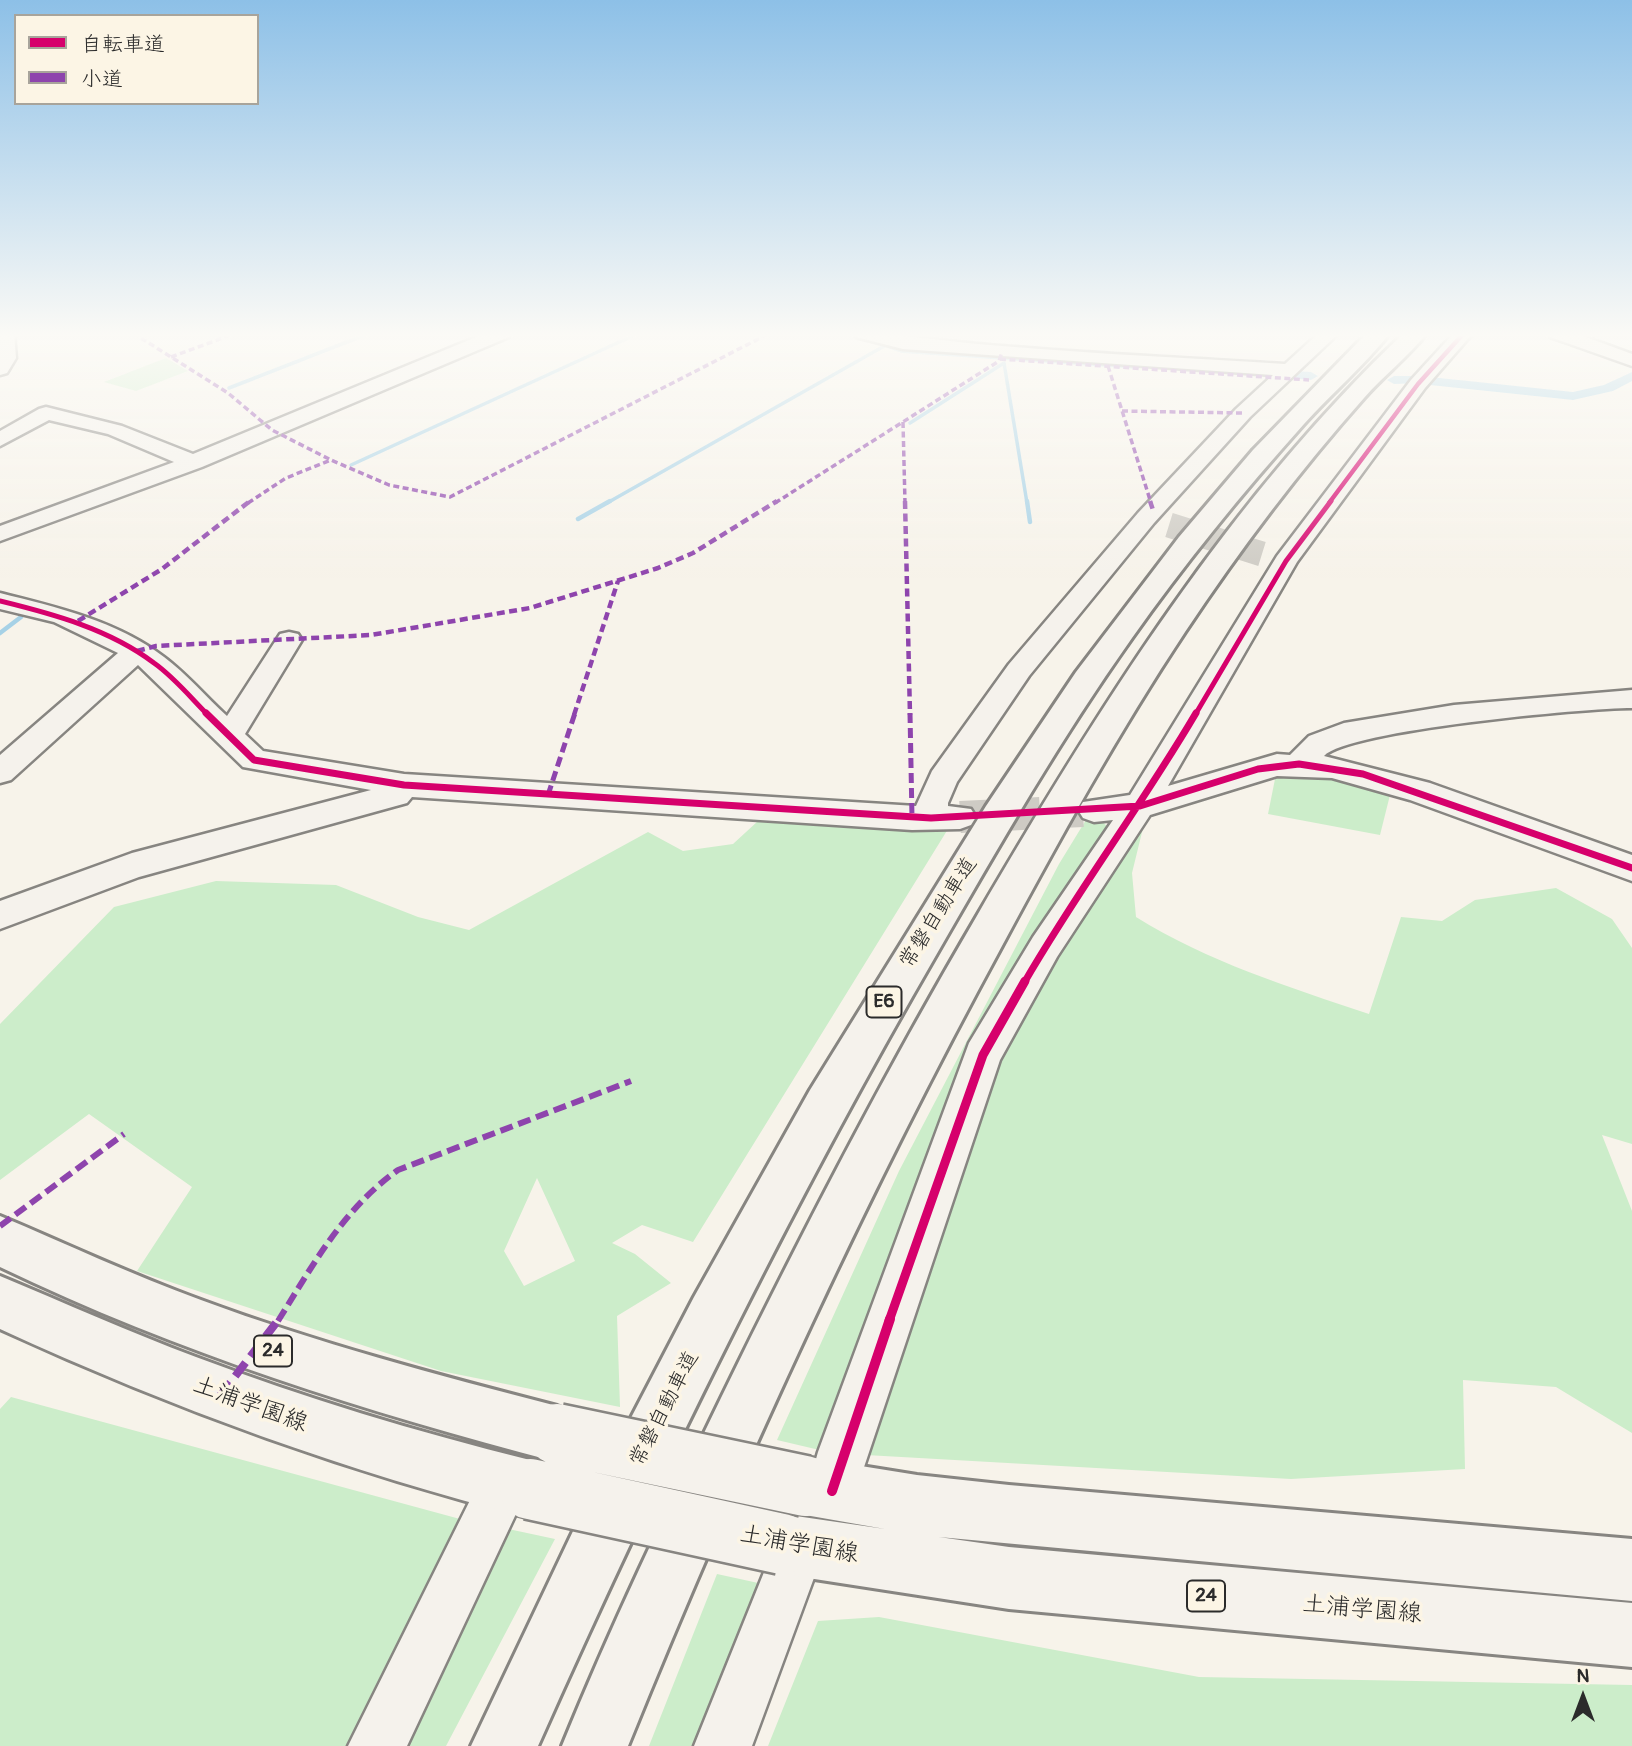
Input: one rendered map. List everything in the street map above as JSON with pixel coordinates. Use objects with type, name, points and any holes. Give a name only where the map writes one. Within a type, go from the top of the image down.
[{"type":"main road","name":"常磐自動車道","points":[[504,1746],[590,1557],[756,1232],[868,1030],[1037,754],[1090,675],[1185,548],[1299,414]]},
{"type":"main road","points":[[594,1746],[667,1575],[816,1256],[921,1051],[1080,769],[1173,627],[1289,471],[1337,414]]},
{"type":"main road","name":"24","points":[[0,1241],[133,1302],[404,1394],[556,1434],[819,1488],[917,1505],[1009,1515],[1632,1570]]},
{"type":"main road","name":"土浦学園線","points":[[0,1302],[92,1344],[220,1396],[322,1431],[518,1487],[790,1546],[1009,1578],[1632,1635]]},
{"type":"street","points":[[0,440],[43,414]]},
{"type":"street","points":[[52,414],[115,430],[194,462]]},
{"type":"street","points":[[0,534],[104,498],[309,414]]},
{"type":"street","points":[[945,817],[932,803],[943,779],[1019,670],[1157,521],[1242,414]]},
{"type":"street","points":[[819,1488],[843,1452],[983,1055],[1045,947],[1140,806],[1274,558],[1393,414]]},
{"type":"street","points":[[0,601],[63,616],[137,651],[156,664],[254,760],[404,785],[945,817]]},
{"type":"street","points":[[228,737],[289,640]]},
{"type":"street","points":[[0,772],[137,651]]},
{"type":"street","points":[[1299,764],[1319,743],[1344,733],[1454,715],[1632,699]]},
{"type":"street","points":[[1094,810],[1140,806],[1258,769],[1299,764],[1363,774],[1632,868]]},
{"type":"street","points":[[0,915],[132,866],[396,795],[404,785]]},
{"type":"street","points":[[377,1746],[518,1487]]},
{"type":"street","points":[[723,1746],[790,1546]]},
{"type":"green space","points":[[1323,773],[1399,792],[1390,795],[1380,835],[1268,814],[1276,774]]},
{"type":"green space","points":[[1089,815],[1098,816],[1109,829],[977,1043],[828,1452],[777,1440],[899,1171],[1059,864]]},
{"type":"green space","points":[[758,821],[948,829],[693,1242],[642,1225],[612,1243],[635,1254],[671,1283],[617,1316],[620,1407],[441,1371],[137,1271],[192,1187],[89,1114],[0,1180],[0,1024],[114,907],[216,881],[336,885],[418,917],[469,930],[648,832],[683,851],[733,844]],"holes":[[[537,1178],[575,1261],[524,1286],[504,1251]]]},
{"type":"green space","points":[[1144,824],[1132,873],[1136,917],[1220,960],[1369,1014],[1401,917],[1442,921],[1475,900],[1556,888],[1612,919],[1632,948],[1632,1144],[1602,1135],[1632,1211],[1632,1433],[1556,1387],[1463,1380],[1465,1469],[1291,1479],[866,1455],[998,1059],[1090,895]]},
{"type":"green space","points":[[11,1397],[471,1522],[363,1746],[0,1746],[0,1409]]},
{"type":"green space","points":[[499,1527],[555,1539],[446,1746],[390,1746]]},
{"type":"green space","points":[[717,1574],[772,1586],[707,1746],[649,1746]]},
{"type":"green space","points":[[879,1617],[1199,1677],[1632,1685],[1632,1746],[768,1746],[818,1621]]},
{"type":"waterway","points":[[351,465],[461,414]]},
{"type":"waterway","points":[[607,503],[763,414]]},
{"type":"waterway","points":[[910,423],[923,414]]},
{"type":"waterway","points":[[1012,414],[1027,503]]},
{"type":"waterway","points":[[578,519],[610,501]]},
{"type":"waterway","points":[[1027,501],[1030,522]]},
{"type":"waterway","points":[[0,633],[21,617]]},
{"type":"tunnel","points":[[1169,525],[1262,554]]},
{"type":"tunnel","points":[[960,817],[1083,811]]},
{"type":"marked path","points":[[254,414],[272,430],[331,460]]},
{"type":"marked path","points":[[78,621],[162,569],[267,489],[308,468],[331,460],[389,485],[450,497],[611,414]]},
{"type":"marked path","points":[[137,651],[156,646],[371,635],[530,608],[658,568],[693,553],[914,414]]},
{"type":"marked path","points":[[1123,414],[1153,510]]},
{"type":"marked path","points":[[903,422],[912,818]]},
{"type":"marked path","points":[[548,795],[618,581]]},
{"type":"marked path","points":[[220,1396],[267,1337],[343,1221],[377,1185],[398,1170],[631,1081]]},
{"type":"marked path","points":[[0,1226],[124,1134]]},
{"type":"cycle path","points":[[832,1491],[843,1452],[983,1055],[1045,947],[1159,776],[1286,561],[1395,414]]},
{"type":"cycle path","points":[[0,601],[63,616],[137,651],[156,664],[254,760],[404,785],[931,818],[1140,806],[1258,769],[1299,764],[1363,774],[1632,868]]}]
